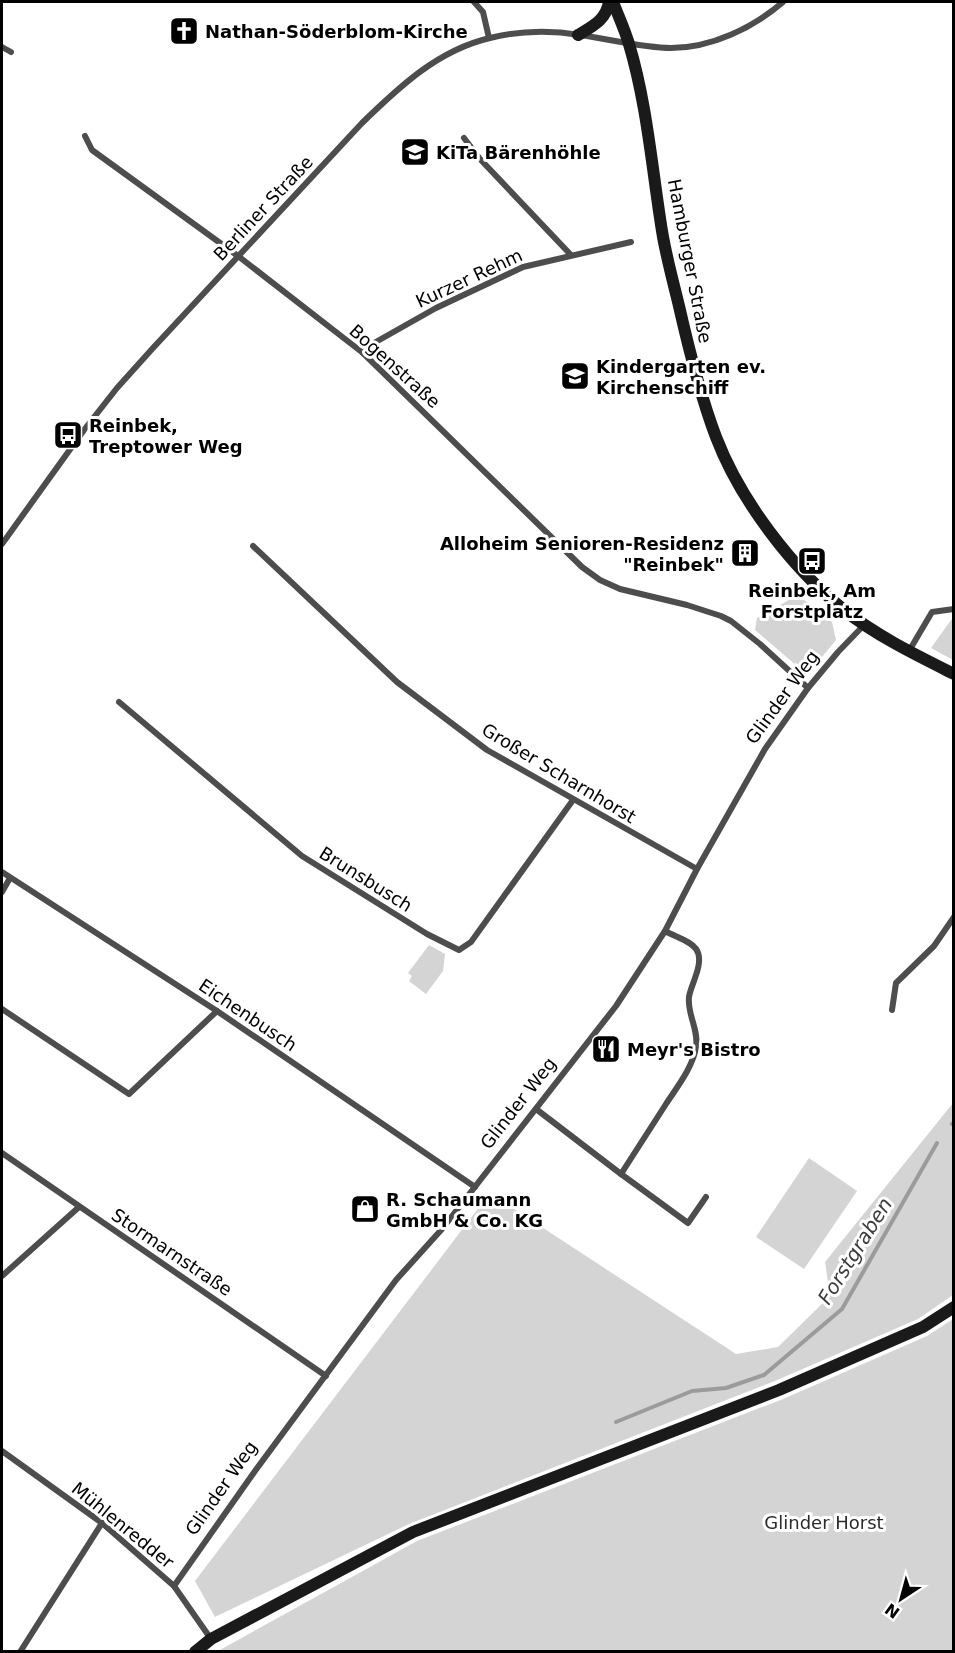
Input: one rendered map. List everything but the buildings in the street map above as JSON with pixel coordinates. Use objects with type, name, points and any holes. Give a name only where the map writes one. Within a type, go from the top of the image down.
[{"type":"main road","points":[[578,34],[593,27],[601,20],[611,2]]},
{"type":"main road","name":"Hamburger Straße","points":[[611,2],[629,43],[639,85],[662,234],[691,360],[716,436],[730,469],[770,531],[819,589],[864,625],[954,674]]},
{"type":"main road","points":[[195,1652],[211,1639],[413,1532],[779,1390],[923,1327],[954,1307]]},
{"type":"street","points":[[474,2],[483,12],[489,38]]},
{"type":"street","name":"Berliner Straße","points":[[2,544],[117,388],[362,123],[406,82],[443,56],[489,38],[514,33],[578,34],[670,48],[694,46],[717,40],[744,28],[783,2]]},
{"type":"street","points":[[2,47],[11,51]]},
{"type":"street","name":"Bogenstraße","points":[[85,136],[92,150],[238,256],[363,353],[582,567],[600,580],[620,589],[687,605],[731,621],[808,688]]},
{"type":"street","points":[[464,138],[480,159],[571,255]]},
{"type":"street","name":"Kurzer Rehm","points":[[363,353],[374,343],[436,308],[523,267],[631,242]]},
{"type":"street","name":"Großer Scharnhorst","points":[[253,546],[397,682],[487,750],[697,869]]},
{"type":"street","points":[[909,651],[932,612],[954,609]]},
{"type":"street","name":"Glinder Weg","points":[[174,1586],[255,1471],[396,1280],[442,1229],[616,1006],[665,931],[697,869],[765,749],[808,688],[864,625]]},
{"type":"street","name":"Brunsbusch","points":[[119,702],[302,856],[427,934],[459,950],[471,942],[573,800]]},
{"type":"street","name":"Eichenbusch","points":[[2,872],[217,1011],[475,1187]]},
{"type":"street","points":[[2,892],[10,878]]},
{"type":"street","points":[[892,1010],[896,983],[933,946],[953,918]]},
{"type":"street","points":[[621,1174],[677,1087],[696,1049],[697,1038],[688,1008],[689,994],[700,965],[700,955],[695,947],[665,931]]},
{"type":"street","points":[[2,1009],[129,1094],[217,1011]]},
{"type":"street","points":[[536,1109],[688,1223],[706,1197]]},
{"type":"street","name":"Stormarnstraße","points":[[2,1153],[326,1376]]},
{"type":"street","points":[[2,1276],[80,1207]]},
{"type":"street","name":"Mühlenredder","points":[[2,1451],[102,1523],[174,1586],[211,1639]]},
{"type":"street","points":[[20,1652],[102,1523]]},
{"type":"green space","points":[[798,598],[806,601],[832,622],[836,640],[813,668],[797,666],[755,630],[757,618],[789,600]]},
{"type":"green space","points":[[953,620],[953,660],[931,648]]},
{"type":"green space","points":[[429,945],[445,954],[443,971],[426,994],[409,981],[412,976],[408,973]]},
{"type":"green space","points":[[953,1103],[953,1295],[918,1319],[775,1381],[409,1524],[215,1617],[195,1581],[480,1206],[511,1207],[736,1354],[778,1347],[830,1296],[825,1262]]},
{"type":"green space","points":[[809,1158],[857,1191],[804,1269],[756,1237]]},
{"type":"green space","name":"Glinder Horst","points":[[953,1319],[953,1651],[218,1651],[417,1541],[783,1399],[927,1336]]},
{"type":"waterway","name":"Forstgraben","points":[[616,1422],[692,1391],[726,1388],[764,1375],[842,1309],[937,1143]]},
{"type":"place","name":"Nathan-Söderblom-Kirche","points":[[184,31]]},
{"type":"place","name":"KiTa Bärenhöhle","points":[[415,152]]},
{"type":"place","name":"Kindergarten ev. Kirchenschiff","points":[[575,376]]},
{"type":"place","name":"Reinbek, Treptower Weg","points":[[68,435]]},
{"type":"place","name":"Alloheim Senioren-Residenz \"Reinbek\"","points":[[745,553]]},
{"type":"place","name":"Reinbek, Am Forstplatz","points":[[812,561]]},
{"type":"place","name":"Meyr's Bistro","points":[[606,1049]]},
{"type":"place","name":"R. Schaumann GmbH & Co. KG","points":[[365,1209]]}]
